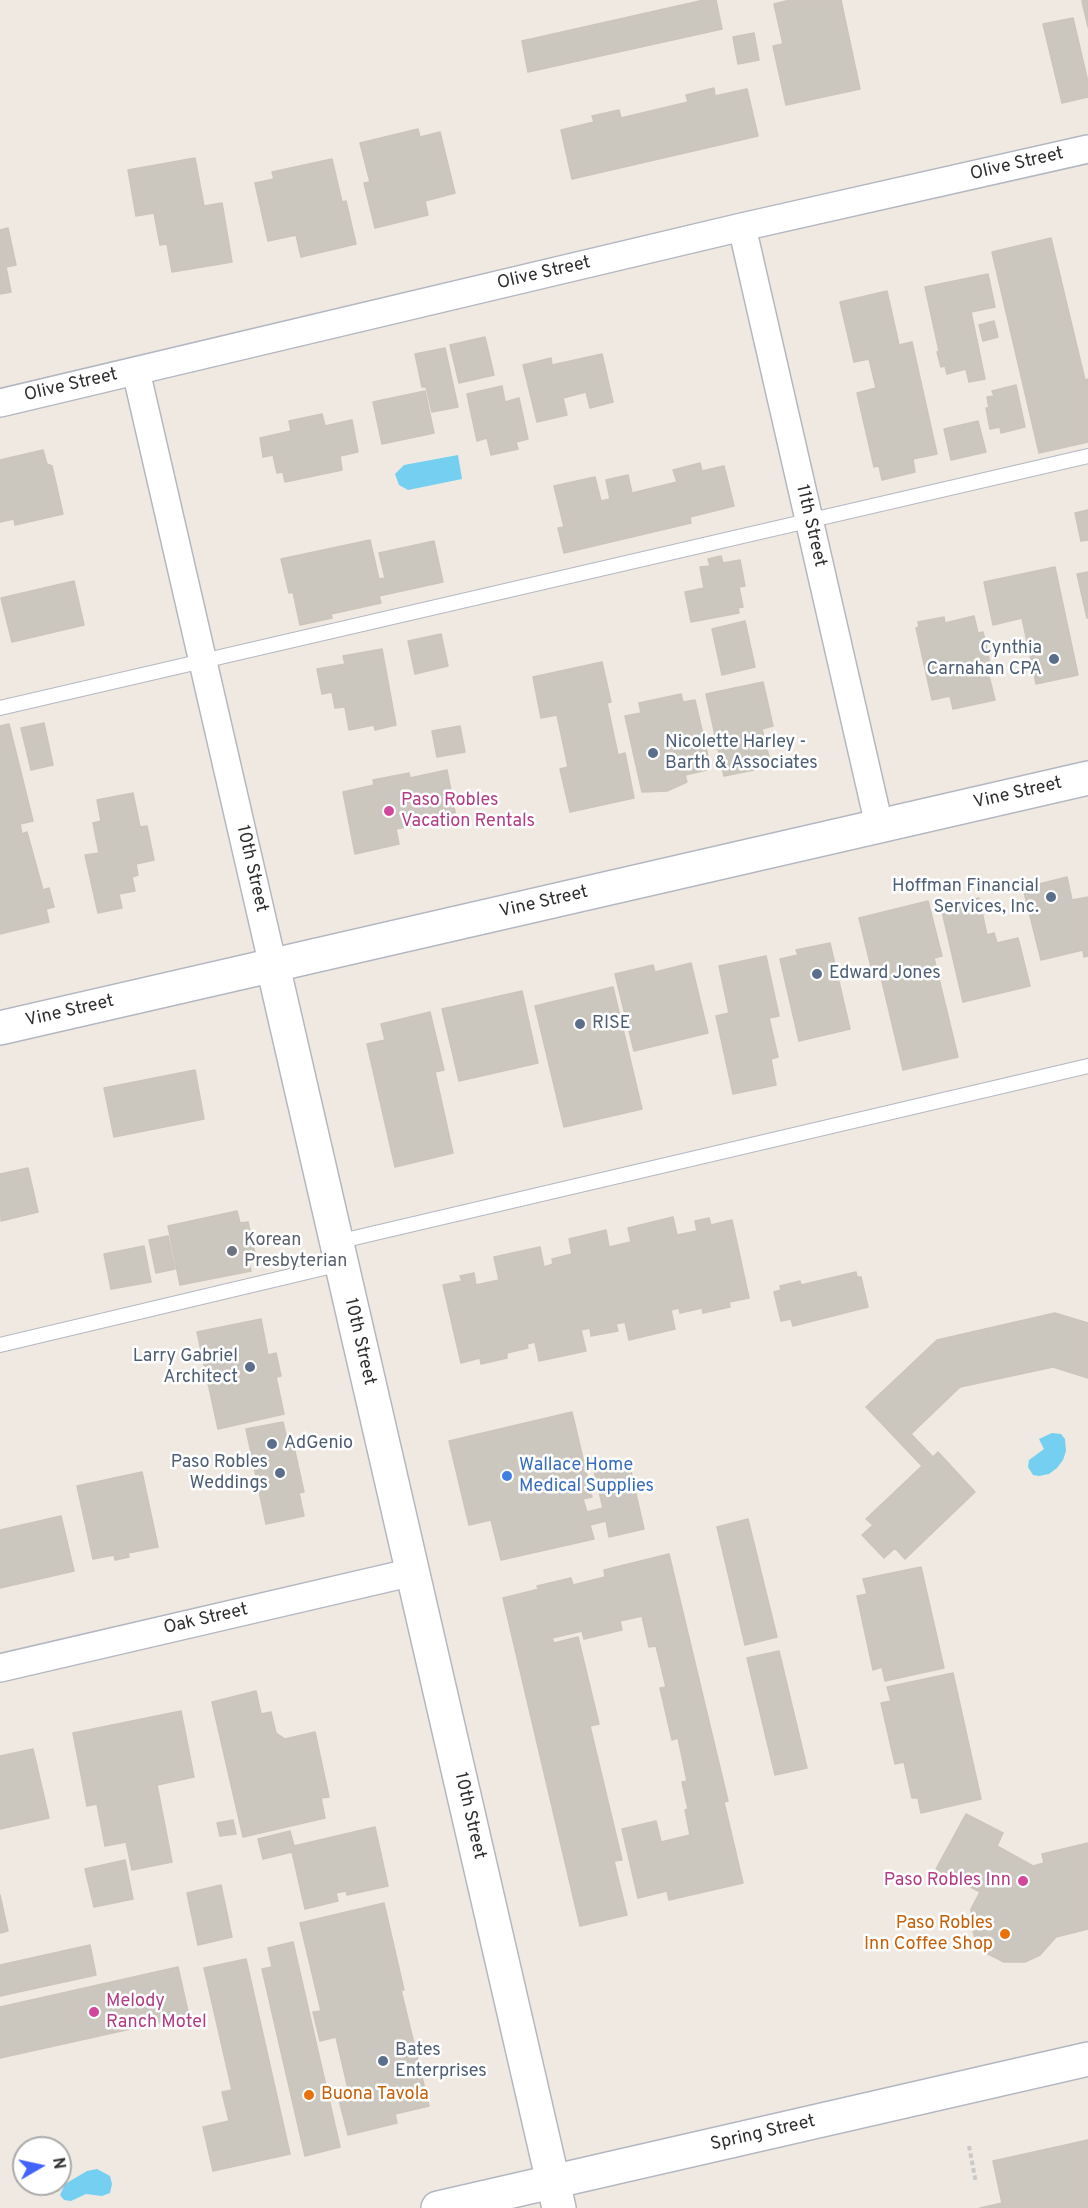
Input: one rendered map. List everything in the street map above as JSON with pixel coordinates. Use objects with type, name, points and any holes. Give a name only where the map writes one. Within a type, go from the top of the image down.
[{"type":"street","name":"Olive Street","points":[[0,403],[742,227],[1088,149]]},
{"type":"street","name":"11th Street","points":[[742,227],[879,825]]},
{"type":"street","name":"10th Street","points":[[136,371],[556,2195]]},
{"type":"street","name":"Vine Street","points":[[0,1028],[1088,777]]},
{"type":"street","name":"Oak Street","points":[[0,1668],[413,1572]]},
{"type":"street","name":"Spring Street","points":[[438,2208],[556,2195],[1088,2059]]},
{"type":"lane","points":[[0,708],[1088,456]]},
{"type":"lane","points":[[0,1345],[339,1253],[1088,1066]]},
{"type":"path","points":[[969,2146],[976,2183]]},
{"type":"water","points":[[458,455],[462,479],[408,490],[399,485],[395,474],[404,465]]},
{"type":"water","points":[[1052,1433],[1061,1434],[1065,1439],[1066,1451],[1063,1460],[1049,1474],[1033,1475],[1028,1467],[1029,1460],[1044,1449],[1039,1439]]},
{"type":"water","points":[[97,2169],[110,2176],[112,2184],[110,2193],[102,2196],[86,2194],[71,2201],[64,2200],[61,2196],[72,2196],[72,2180],[87,2171]]},
{"type":"building","points":[[704,0],[716,0],[722,29],[528,72],[522,41]]},
{"type":"building","points":[[790,0],[841,0],[860,89],[786,105],[773,46],[783,44],[774,4]]},
{"type":"building","points":[[1088,0],[1088,27],[1082,1]]},
{"type":"building","points":[[1073,18],[1088,82],[1088,97],[1062,103],[1043,24]]},
{"type":"building","points":[[754,33],[759,60],[738,64],[733,37]]},
{"type":"building","points":[[714,88],[715,96],[747,89],[758,136],[572,179],[561,130],[594,122],[592,116],[619,110],[621,118],[688,102],[686,95]]},
{"type":"building","points":[[418,129],[420,137],[440,132],[455,193],[425,201],[428,215],[375,228],[364,183],[370,182],[360,143]]},
{"type":"building","points":[[195,158],[204,206],[222,203],[232,262],[172,272],[167,244],[160,245],[154,213],[136,216],[128,170]]},
{"type":"building","points":[[332,159],[342,202],[346,201],[356,244],[301,257],[296,235],[268,241],[255,183],[274,179],[272,172]]},
{"type":"building","points":[[8,228],[16,265],[6,267],[11,292],[0,294],[0,230]]},
{"type":"building","points":[[1051,238],[1085,380],[1088,379],[1088,442],[1039,453],[992,252]]},
{"type":"building","points":[[988,274],[995,307],[971,312],[985,379],[969,382],[966,369],[947,374],[945,366],[941,367],[925,287]]},
{"type":"building","points":[[887,291],[899,345],[912,342],[937,454],[913,459],[915,472],[882,480],[879,466],[874,467],[857,393],[876,388],[869,359],[854,362],[840,302]]},
{"type":"building","points":[[994,321],[998,337],[983,341],[979,325]]},
{"type":"building","points":[[485,337],[494,375],[459,383],[450,345]]},
{"type":"building","points":[[445,348],[458,407],[432,412],[426,387],[422,387],[415,354]]},
{"type":"building","points":[[602,354],[613,402],[590,408],[586,392],[563,398],[567,415],[537,422],[523,365],[551,358],[552,365]]},
{"type":"building","points":[[1016,385],[1025,427],[1001,433],[1000,427],[990,429],[986,408],[989,408],[987,397],[994,396],[992,391]]},
{"type":"building","points":[[502,386],[505,402],[519,398],[528,439],[516,442],[518,449],[491,455],[487,438],[477,441],[467,394]]},
{"type":"building","points":[[425,391],[434,433],[382,444],[373,402]]},
{"type":"building","points":[[322,414],[325,426],[352,420],[358,452],[340,456],[342,470],[285,482],[283,472],[277,473],[273,455],[263,457],[260,438],[291,431],[289,421]]},
{"type":"building","points":[[978,421],[986,452],[951,460],[944,429]]},
{"type":"building","points":[[43,450],[47,464],[52,466],[63,514],[15,525],[14,519],[0,522],[0,460]]},
{"type":"building","points":[[700,463],[702,471],[724,466],[734,506],[690,517],[691,523],[564,553],[558,528],[564,527],[554,486],[595,477],[601,501],[610,499],[606,480],[628,475],[632,493],[677,482],[673,470]]},
{"type":"building","points":[[1088,510],[1088,540],[1081,541],[1075,513]]},
{"type":"building","points":[[370,540],[379,579],[385,578],[379,553],[434,541],[443,582],[379,596],[381,603],[331,614],[332,618],[300,625],[293,592],[289,593],[281,559]]},
{"type":"building","points":[[721,556],[723,563],[740,560],[745,586],[739,587],[743,607],[738,608],[739,613],[691,622],[685,592],[704,588],[700,567],[710,566],[708,559]]},
{"type":"building","points":[[1055,567],[1078,675],[1036,684],[1022,618],[993,625],[984,582]]},
{"type":"building","points":[[1088,572],[1088,618],[1087,618],[1077,574]]},
{"type":"building","points":[[74,581],[84,625],[12,642],[1,598]]},
{"type":"building","points":[[974,616],[978,633],[983,632],[990,663],[986,664],[995,700],[953,709],[950,696],[932,700],[916,628],[919,627],[918,622],[944,617],[945,623]]},
{"type":"building","points":[[745,621],[755,667],[722,675],[712,629]]},
{"type":"building","points":[[441,634],[448,666],[415,674],[408,641]]},
{"type":"building","points":[[382,649],[396,725],[375,730],[374,725],[349,730],[345,707],[335,708],[332,692],[322,694],[317,669],[345,664],[343,656]]},
{"type":"building","points":[[602,662],[611,702],[607,703],[618,755],[625,753],[634,798],[570,812],[560,769],[568,767],[557,715],[541,718],[533,677]]},
{"type":"building","points":[[763,682],[773,726],[762,729],[769,757],[752,761],[754,770],[724,776],[706,694]]},
{"type":"building","points":[[681,694],[683,702],[695,700],[711,769],[685,775],[687,782],[667,791],[642,792],[625,716],[641,713],[639,703]]},
{"type":"building","points":[[44,723],[53,765],[31,770],[21,728]]},
{"type":"building","points":[[9,724],[33,821],[20,824],[22,834],[27,832],[43,890],[49,888],[54,907],[46,909],[49,922],[0,934],[0,726]]},
{"type":"building","points":[[460,726],[465,752],[437,757],[432,731]]},
{"type":"building","points":[[447,770],[456,817],[396,829],[399,844],[355,854],[343,792],[374,785],[373,780],[409,773],[410,778]]},
{"type":"building","points":[[133,793],[140,827],[147,826],[154,860],[136,864],[138,875],[132,877],[135,891],[119,894],[122,908],[98,913],[85,855],[99,853],[93,823],[101,821],[97,800]]},
{"type":"building","points":[[1067,877],[1072,900],[1088,897],[1088,956],[1084,957],[1083,950],[1041,960],[1023,888]]},
{"type":"building","points":[[979,898],[987,935],[994,933],[997,943],[1018,938],[1030,986],[963,1002],[941,907]]},
{"type":"building","points":[[928,901],[942,956],[934,958],[958,1057],[903,1070],[880,973],[873,975],[859,918]]},
{"type":"building","points":[[830,943],[850,1029],[799,1041],[780,959],[798,955],[796,950]]},
{"type":"building","points":[[766,956],[779,1016],[769,1018],[778,1057],[771,1059],[776,1085],[733,1094],[716,1016],[729,1013],[719,966]]},
{"type":"building","points":[[691,963],[708,1033],[634,1051],[615,974],[653,965],[655,972]]},
{"type":"building","points":[[613,987],[642,1109],[564,1127],[535,1006]]},
{"type":"building","points":[[522,991],[538,1063],[459,1081],[442,1009]]},
{"type":"building","points":[[430,1012],[444,1070],[435,1072],[453,1153],[395,1167],[367,1044],[385,1040],[381,1024]]},
{"type":"building","points":[[195,1070],[204,1119],[114,1137],[104,1088]]},
{"type":"building","points":[[28,1168],[38,1212],[1,1221],[0,1174]]},
{"type":"building","points":[[237,1211],[240,1223],[248,1222],[256,1258],[248,1260],[251,1271],[180,1285],[168,1226]]},
{"type":"building","points":[[673,1217],[677,1235],[697,1231],[695,1221],[709,1218],[711,1225],[732,1220],[749,1298],[729,1302],[730,1307],[703,1313],[702,1308],[680,1313],[679,1308],[671,1310],[675,1329],[629,1340],[625,1322],[616,1324],[618,1331],[591,1336],[590,1328],[581,1330],[586,1351],[539,1361],[535,1342],[527,1344],[528,1348],[507,1353],[507,1358],[481,1364],[480,1358],[461,1363],[443,1285],[462,1281],[460,1276],[474,1273],[476,1285],[499,1280],[494,1257],[540,1247],[544,1267],[553,1264],[552,1259],[572,1254],[569,1239],[606,1230],[609,1247],[631,1242],[628,1228]]},
{"type":"building","points":[[168,1236],[175,1269],[156,1273],[149,1240]]},
{"type":"building","points":[[144,1246],[151,1282],[111,1289],[104,1254]]},
{"type":"building","points":[[856,1272],[857,1277],[861,1277],[868,1307],[793,1326],[791,1319],[781,1321],[774,1292],[781,1290],[780,1286],[800,1281],[801,1285]]},
{"type":"building","points":[[1055,1313],[1088,1323],[1088,1378],[1053,1367],[960,1387],[911,1434],[933,1457],[938,1452],[975,1492],[905,1559],[895,1548],[884,1558],[862,1535],[873,1525],[866,1519],[922,1466],[866,1407],[937,1340]]},
{"type":"building","points":[[261,1319],[268,1355],[276,1353],[281,1376],[276,1377],[284,1414],[218,1429],[197,1332]]},
{"type":"building","points":[[572,1412],[592,1497],[583,1499],[587,1512],[603,1508],[594,1471],[629,1463],[644,1529],[609,1537],[606,1521],[590,1525],[594,1539],[501,1560],[491,1520],[469,1525],[449,1441]]},
{"type":"building","points":[[283,1422],[289,1448],[294,1447],[304,1492],[299,1493],[304,1516],[266,1524],[246,1429]]},
{"type":"building","points":[[142,1472],[158,1547],[128,1553],[129,1557],[115,1560],[114,1555],[93,1559],[77,1486]]},
{"type":"building","points":[[61,1516],[74,1571],[0,1588],[0,1530]]},
{"type":"building","points":[[748,1519],[777,1637],[745,1645],[717,1527]]},
{"type":"building","points":[[669,1554],[728,1801],[724,1802],[743,1883],[669,1900],[667,1891],[638,1898],[622,1829],[656,1821],[661,1842],[690,1835],[685,1810],[688,1809],[682,1782],[687,1781],[678,1738],[672,1740],[660,1688],[666,1687],[656,1646],[649,1647],[642,1616],[620,1621],[622,1630],[584,1639],[582,1631],[552,1638],[554,1643],[578,1637],[599,1724],[590,1726],[622,1860],[614,1861],[627,1915],[580,1926],[503,1598],[539,1589],[537,1586],[571,1578],[573,1585],[605,1577],[604,1570]]},
{"type":"building","points":[[921,1567],[944,1668],[885,1681],[882,1667],[873,1670],[857,1596],[867,1594],[863,1579]]},
{"type":"building","points":[[779,1651],[807,1768],[775,1775],[747,1658]]},
{"type":"building","points":[[953,1673],[981,1799],[921,1813],[918,1798],[912,1798],[904,1762],[895,1764],[881,1703],[891,1701],[887,1687]]},
{"type":"building","points":[[256,1691],[261,1714],[271,1712],[276,1733],[285,1739],[315,1732],[329,1797],[321,1798],[325,1818],[243,1837],[212,1702]]},
{"type":"building","points":[[181,1711],[194,1777],[157,1785],[172,1862],[132,1870],[126,1842],[105,1846],[97,1804],[87,1806],[73,1733]]},
{"type":"building","points":[[33,1749],[49,1818],[0,1829],[0,1756]]},
{"type":"building","name":"Paso Robles Inn","points":[[966,1814],[1003,1833],[997,1846],[1033,1866],[1044,1863],[1042,1854],[1088,1843],[1088,1929],[1056,1937],[1040,1955],[1025,1962],[1004,1962],[986,1953],[974,1935],[971,1922],[971,1909],[980,1892],[936,1869]]},
{"type":"building","points":[[233,1820],[236,1834],[220,1836],[217,1823]]},
{"type":"building","points":[[375,1827],[388,1886],[347,1895],[346,1891],[336,1893],[338,1901],[305,1909],[292,1852],[263,1859],[258,1839],[290,1831],[294,1846]]},
{"type":"building","points":[[125,1860],[133,1899],[94,1907],[85,1869]]},
{"type":"building","points":[[221,1885],[232,1937],[198,1945],[187,1893]]},
{"type":"building","points":[[0,1895],[8,1931],[0,1933]]},
{"type":"building","points":[[384,1903],[404,1990],[401,1990],[429,2106],[395,2114],[397,2123],[348,2135],[338,2096],[349,2093],[336,2037],[320,2041],[313,2012],[321,2011],[300,1923]]},
{"type":"building","points":[[293,1942],[340,2147],[305,2156],[262,1969],[272,1967],[268,1948]]},
{"type":"building","points":[[90,1945],[96,1975],[0,1996],[0,1965]]},
{"type":"building","points":[[246,1959],[290,2154],[213,2171],[203,2127],[229,2121],[222,2092],[232,2090],[204,1968]]},
{"type":"building","name":"Melody Ranch Motel","points":[[178,1967],[189,2016],[0,2058],[0,2007]]},
{"type":"building","points":[[1088,2140],[1088,2208],[980,2208],[1002,2203],[993,2161]]},
{"type":"place","name":"Cynthia Carnahan CPA","points":[[1054,659]]},
{"type":"place","name":"Nicolette Harley - Barth & Associates","points":[[653,753]]},
{"type":"place","name":"Paso Robles Vacation Rentals","points":[[389,811]]},
{"type":"place","name":"Hoffman Financial Services, Inc.","points":[[1051,897]]},
{"type":"place","name":"Edward Jones","points":[[817,974]]},
{"type":"place","name":"RISE","points":[[580,1024]]},
{"type":"place","name":"Korean Presbyterian","points":[[232,1251]]},
{"type":"place","name":"Larry Gabriel Architect","points":[[250,1367]]},
{"type":"place","name":"AdGenio","points":[[272,1444]]},
{"type":"place","name":"Paso Robles Weddings","points":[[280,1473]]},
{"type":"place","name":"Wallace Home Medical Supplies","points":[[507,1476]]},
{"type":"place","name":"Paso Robles Inn","points":[[1023,1881]]},
{"type":"place","name":"Paso Robles Inn Coffee Shop","points":[[1005,1934]]},
{"type":"place","name":"Melody Ranch Motel","points":[[94,2012]]},
{"type":"place","name":"Bates Enterprises","points":[[383,2061]]},
{"type":"place","name":"Buona Tavola","points":[[309,2095]]}]
